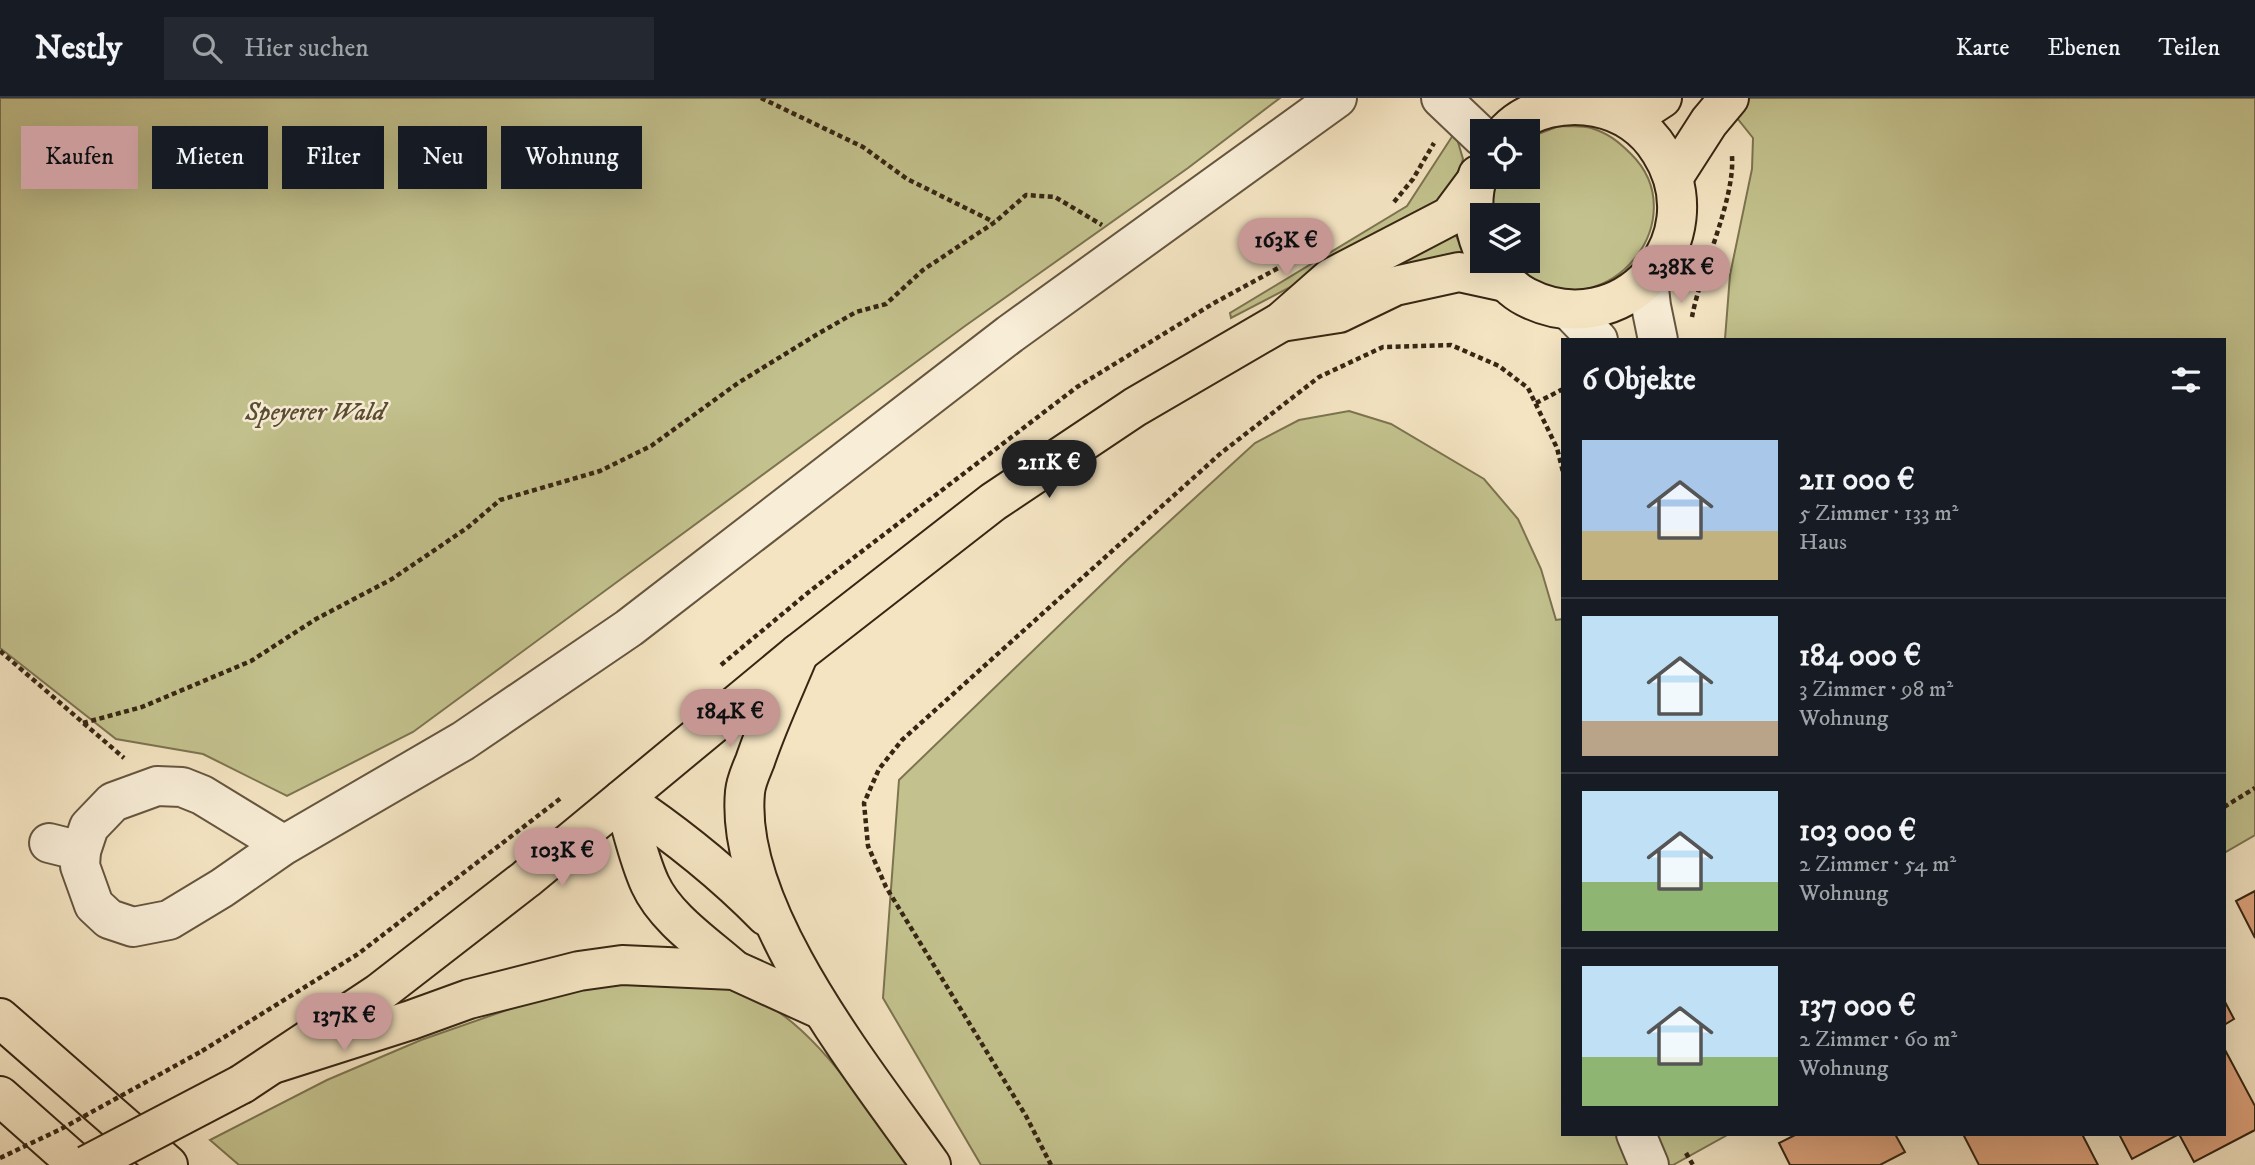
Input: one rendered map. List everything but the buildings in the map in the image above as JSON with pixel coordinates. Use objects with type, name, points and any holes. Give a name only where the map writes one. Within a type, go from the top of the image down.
[{"type":"main road","points":[[1630,119],[1662,98]]},
{"type":"main road","points":[[1673,178],[1709,122],[1729,98]]},
{"type":"main road","points":[[1498,273],[1524,296],[1546,306],[1569,310],[1598,308],[1625,297],[1648,280],[1667,255],[1676,226],[1678,195],[1670,166],[1653,139],[1630,119],[1608,109],[1548,102],[1525,119]]},
{"type":"main road","points":[[87,1165],[242,1084],[379,993],[526,879],[799,653],[993,502],[1135,407],[1281,322],[1331,278],[1450,216],[1470,186]]},
{"type":"main road","points":[[1281,322],[1339,313],[1395,286],[1470,272]]},
{"type":"main road","points":[[799,653],[759,749],[746,789],[744,826],[749,855],[775,925],[822,1010],[930,1165]]},
{"type":"main road","points":[[624,799],[663,826],[736,886],[775,925]]},
{"type":"main road","points":[[624,799],[650,884],[675,916],[734,970],[822,1010]]},
{"type":"main road","points":[[276,1063],[469,999],[579,971],[622,965],[734,970]]},
{"type":"main road","points":[[0,1018],[168,1165]]},
{"type":"main road","points":[[0,1096],[78,1165]]},
{"type":"street","points":[[284,845],[202,794],[182,787],[157,786],[113,802],[65,847],[80,866],[94,905],[109,919],[133,927],[169,920],[222,888],[284,845],[463,741],[629,628],[1010,334],[1336,98]]},
{"type":"street","points":[[1441,98],[1470,126]]},
{"type":"street","points":[[1648,280],[1658,338]]},
{"type":"street","points":[[1569,310],[1596,338]]},
{"type":"street","points":[[1637,1136],[1649,1165]]},
{"type":"path","points":[[761,98],[863,147],[907,179],[995,222]]},
{"type":"path","points":[[83,723],[142,707],[251,662],[316,619],[392,579],[467,528],[500,499],[600,471],[651,446],[727,390],[816,335],[856,312],[886,304],[923,270],[995,222],[1026,195],[1055,197],[1134,244]]},
{"type":"path","points":[[1051,1165],[1026,1115],[886,887],[872,856],[868,846],[864,803],[879,769],[902,740],[1221,453],[1319,377],[1383,347],[1451,345],[1499,366],[1528,388],[1557,448],[1561,464]]},
{"type":"path","points":[[1536,403],[1561,390]]},
{"type":"path","points":[[0,651],[157,786]]},
{"type":"path","points":[[2226,806],[2255,788]]},
{"type":"path","points":[[0,1158],[61,1129],[202,1051]]},
{"type":"green space","name":"Speyerer Wald","points":[[0,98],[1280,98],[1188,168],[965,326],[413,732],[287,796],[203,754],[116,739],[0,648]]},
{"type":"green space","points":[[1721,98],[2255,98],[2255,835],[2226,852],[2226,338],[1725,338],[1730,275],[1752,169],[1753,138]]},
{"type":"green space","points":[[1559,126],[1591,128],[1608,135],[1631,154],[1649,180],[1654,207],[1649,235],[1634,259],[1614,278],[1587,289],[1558,290],[1521,274],[1540,273],[1540,203],[1491,203],[1494,189],[1540,189],[1540,133]]},
{"type":"green space","points":[[1455,132],[1463,159],[1456,183],[1419,220],[1231,318],[1230,313],[1407,206]]},
{"type":"green space","points":[[1455,233],[1465,257],[1350,282]]},
{"type":"green space","points":[[1349,411],[1391,424],[1484,479],[1518,519],[1541,569],[1556,620],[1561,619],[1561,1136],[1725,1136],[1673,1165],[981,1165],[883,998],[899,780],[1126,561],[1255,443],[1299,420]]},
{"type":"green space","points":[[644,978],[725,987],[753,997],[780,1013],[829,1059],[906,1165],[239,1165],[210,1140],[327,1080],[421,1040],[570,988]]}]
